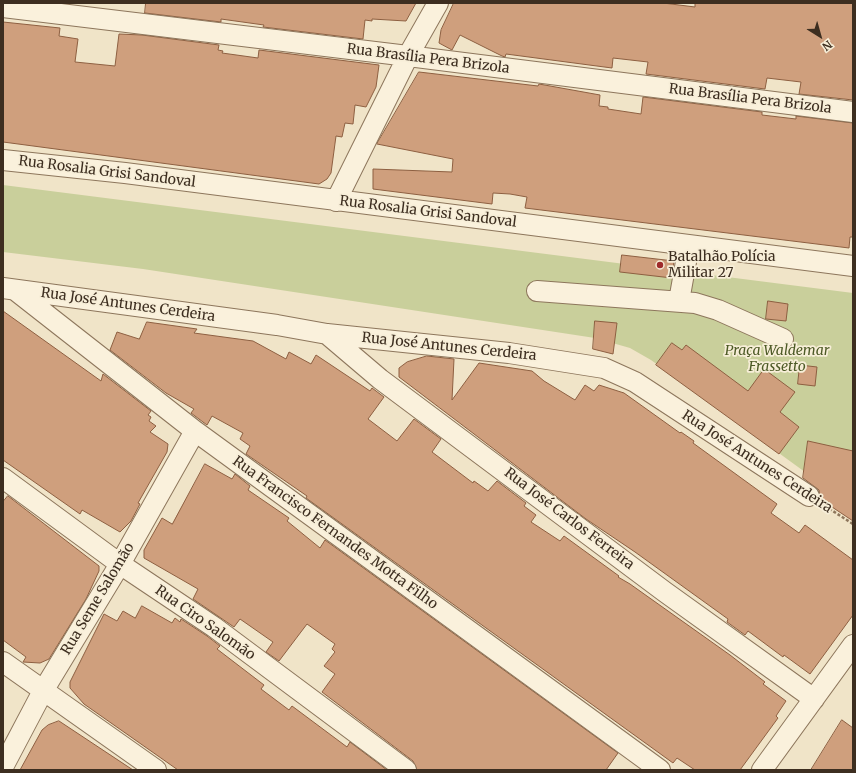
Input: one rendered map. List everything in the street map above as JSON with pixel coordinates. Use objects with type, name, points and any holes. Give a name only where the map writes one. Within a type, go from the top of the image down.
[{"type":"street","points":[[336,201],[408,56],[438,3]]},
{"type":"street","name":"Rua Brasília Pera Brizola","points":[[3,7],[853,112]]},
{"type":"street","name":"Rua Rosalia Grisi Sandoval","points":[[3,160],[125,173],[853,266]]},
{"type":"street","points":[[679,301],[689,245]]},
{"type":"street","name":"Rua José Antunes Cerdeira","points":[[9,289],[277,325],[327,334],[509,353],[604,368],[635,382],[809,496]]},
{"type":"street","name":"Rua Francisco Fernandes Motta Filho","points":[[9,289],[195,431],[660,770]]},
{"type":"street","points":[[537,291],[679,301],[718,310],[782,339]]},
{"type":"street","name":"Rua José Carlos Ferreira","points":[[327,334],[380,379],[665,592],[814,699]]},
{"type":"street","name":"Rua Seme Salomão","points":[[3,767],[43,691],[120,564],[195,431]]},
{"type":"street","name":"Rua Ciro Salomão","points":[[3,478],[120,564],[214,627],[406,770]]},
{"type":"street","points":[[762,770],[853,645]]},
{"type":"street","points":[[3,662],[156,770]]},
{"type":"path","name":"Rua José Antunes Cerdeira","points":[[809,496],[853,524]]},
{"type":"green space","name":"Praça Waldemar Frassetto","points":[[3,185],[853,293],[853,507],[651,360],[630,348],[595,338],[143,269],[3,252]]},
{"type":"building","points":[[146,3],[416,3],[406,21],[365,20],[363,39],[263,27],[264,25],[221,19],[221,22],[145,13]]},
{"type":"building","points":[[454,3],[663,3],[695,7],[695,3],[853,3],[853,100],[799,94],[801,82],[767,78],[765,89],[646,74],[648,62],[613,58],[612,68],[506,54],[505,57],[460,35],[452,50],[439,43],[441,30]]},
{"type":"building","points":[[3,22],[60,28],[59,36],[78,39],[75,62],[115,66],[119,34],[142,35],[219,45],[218,50],[223,51],[222,53],[258,58],[259,50],[379,65],[376,87],[366,107],[355,105],[353,124],[345,123],[342,137],[336,136],[331,173],[327,179],[319,184],[3,142]]},
{"type":"building","points":[[419,72],[538,86],[539,84],[600,95],[599,106],[608,107],[608,109],[641,114],[643,97],[762,112],[762,115],[796,119],[796,116],[853,123],[853,237],[850,237],[849,248],[525,208],[527,197],[510,194],[493,193],[492,204],[373,189],[373,169],[452,172],[453,159],[377,144]]},
{"type":"building","points":[[622,255],[674,261],[672,278],[620,272]]},
{"type":"building","points":[[768,301],[788,304],[786,321],[766,319]]},
{"type":"building","points":[[3,311],[101,381],[103,374],[151,411],[148,415],[151,417],[149,421],[156,426],[150,432],[168,444],[167,452],[138,503],[140,504],[131,521],[120,532],[82,510],[80,514],[3,460]]},
{"type":"building","points":[[595,321],[617,323],[613,354],[593,349]]},
{"type":"building","points":[[147,322],[197,329],[194,333],[253,341],[286,359],[289,352],[311,364],[316,355],[370,391],[372,388],[384,397],[368,419],[397,441],[414,419],[441,439],[432,452],[473,483],[474,481],[488,491],[497,481],[526,503],[524,506],[536,515],[531,522],[560,541],[564,536],[619,576],[618,577],[730,655],[765,682],[763,684],[786,701],[776,716],[778,718],[740,770],[695,770],[677,758],[673,763],[306,498],[307,496],[246,454],[250,446],[240,439],[243,433],[212,416],[207,425],[191,413],[194,409],[166,393],[110,350],[117,332],[139,339]]},
{"type":"building","points":[[672,343],[682,350],[686,345],[748,391],[764,369],[795,392],[780,412],[799,427],[779,454],[656,365]]},
{"type":"building","points":[[427,356],[454,359],[452,400],[479,363],[532,371],[544,381],[575,400],[585,385],[594,391],[599,385],[624,393],[680,433],[681,432],[694,441],[693,443],[777,504],[771,513],[799,533],[805,525],[853,560],[853,615],[810,674],[784,655],[783,657],[748,631],[745,635],[727,622],[728,619],[635,552],[586,519],[399,377],[399,368],[407,362]]},
{"type":"building","points":[[800,365],[817,367],[815,386],[798,384]]},
{"type":"building","points":[[808,441],[853,451],[853,521],[820,499],[819,490],[803,478]]},
{"type":"building","points":[[205,464],[232,479],[235,474],[250,486],[248,490],[289,518],[287,521],[320,548],[325,540],[618,753],[606,770],[417,770],[413,761],[322,692],[335,674],[324,666],[335,652],[332,649],[335,644],[307,624],[279,661],[266,652],[273,642],[240,619],[234,627],[193,599],[198,589],[144,558],[144,550],[162,518],[172,524]]},
{"type":"building","points":[[8,496],[99,566],[99,571],[86,599],[49,659],[40,663],[23,662],[26,657],[3,640],[3,502]]},
{"type":"building","points":[[142,606],[172,623],[175,618],[180,622],[181,619],[207,636],[220,646],[217,649],[264,685],[261,689],[289,710],[292,706],[347,747],[350,742],[387,770],[178,770],[84,704],[70,688],[70,682],[104,614],[117,621],[123,611],[135,618]]},
{"type":"building","points":[[842,720],[853,728],[853,770],[811,770]]},
{"type":"building","points":[[59,721],[133,770],[20,770],[42,730],[48,725]]},
{"type":"place","name":"Batalhão Polícia Militar 27","points":[[660,265]]}]
